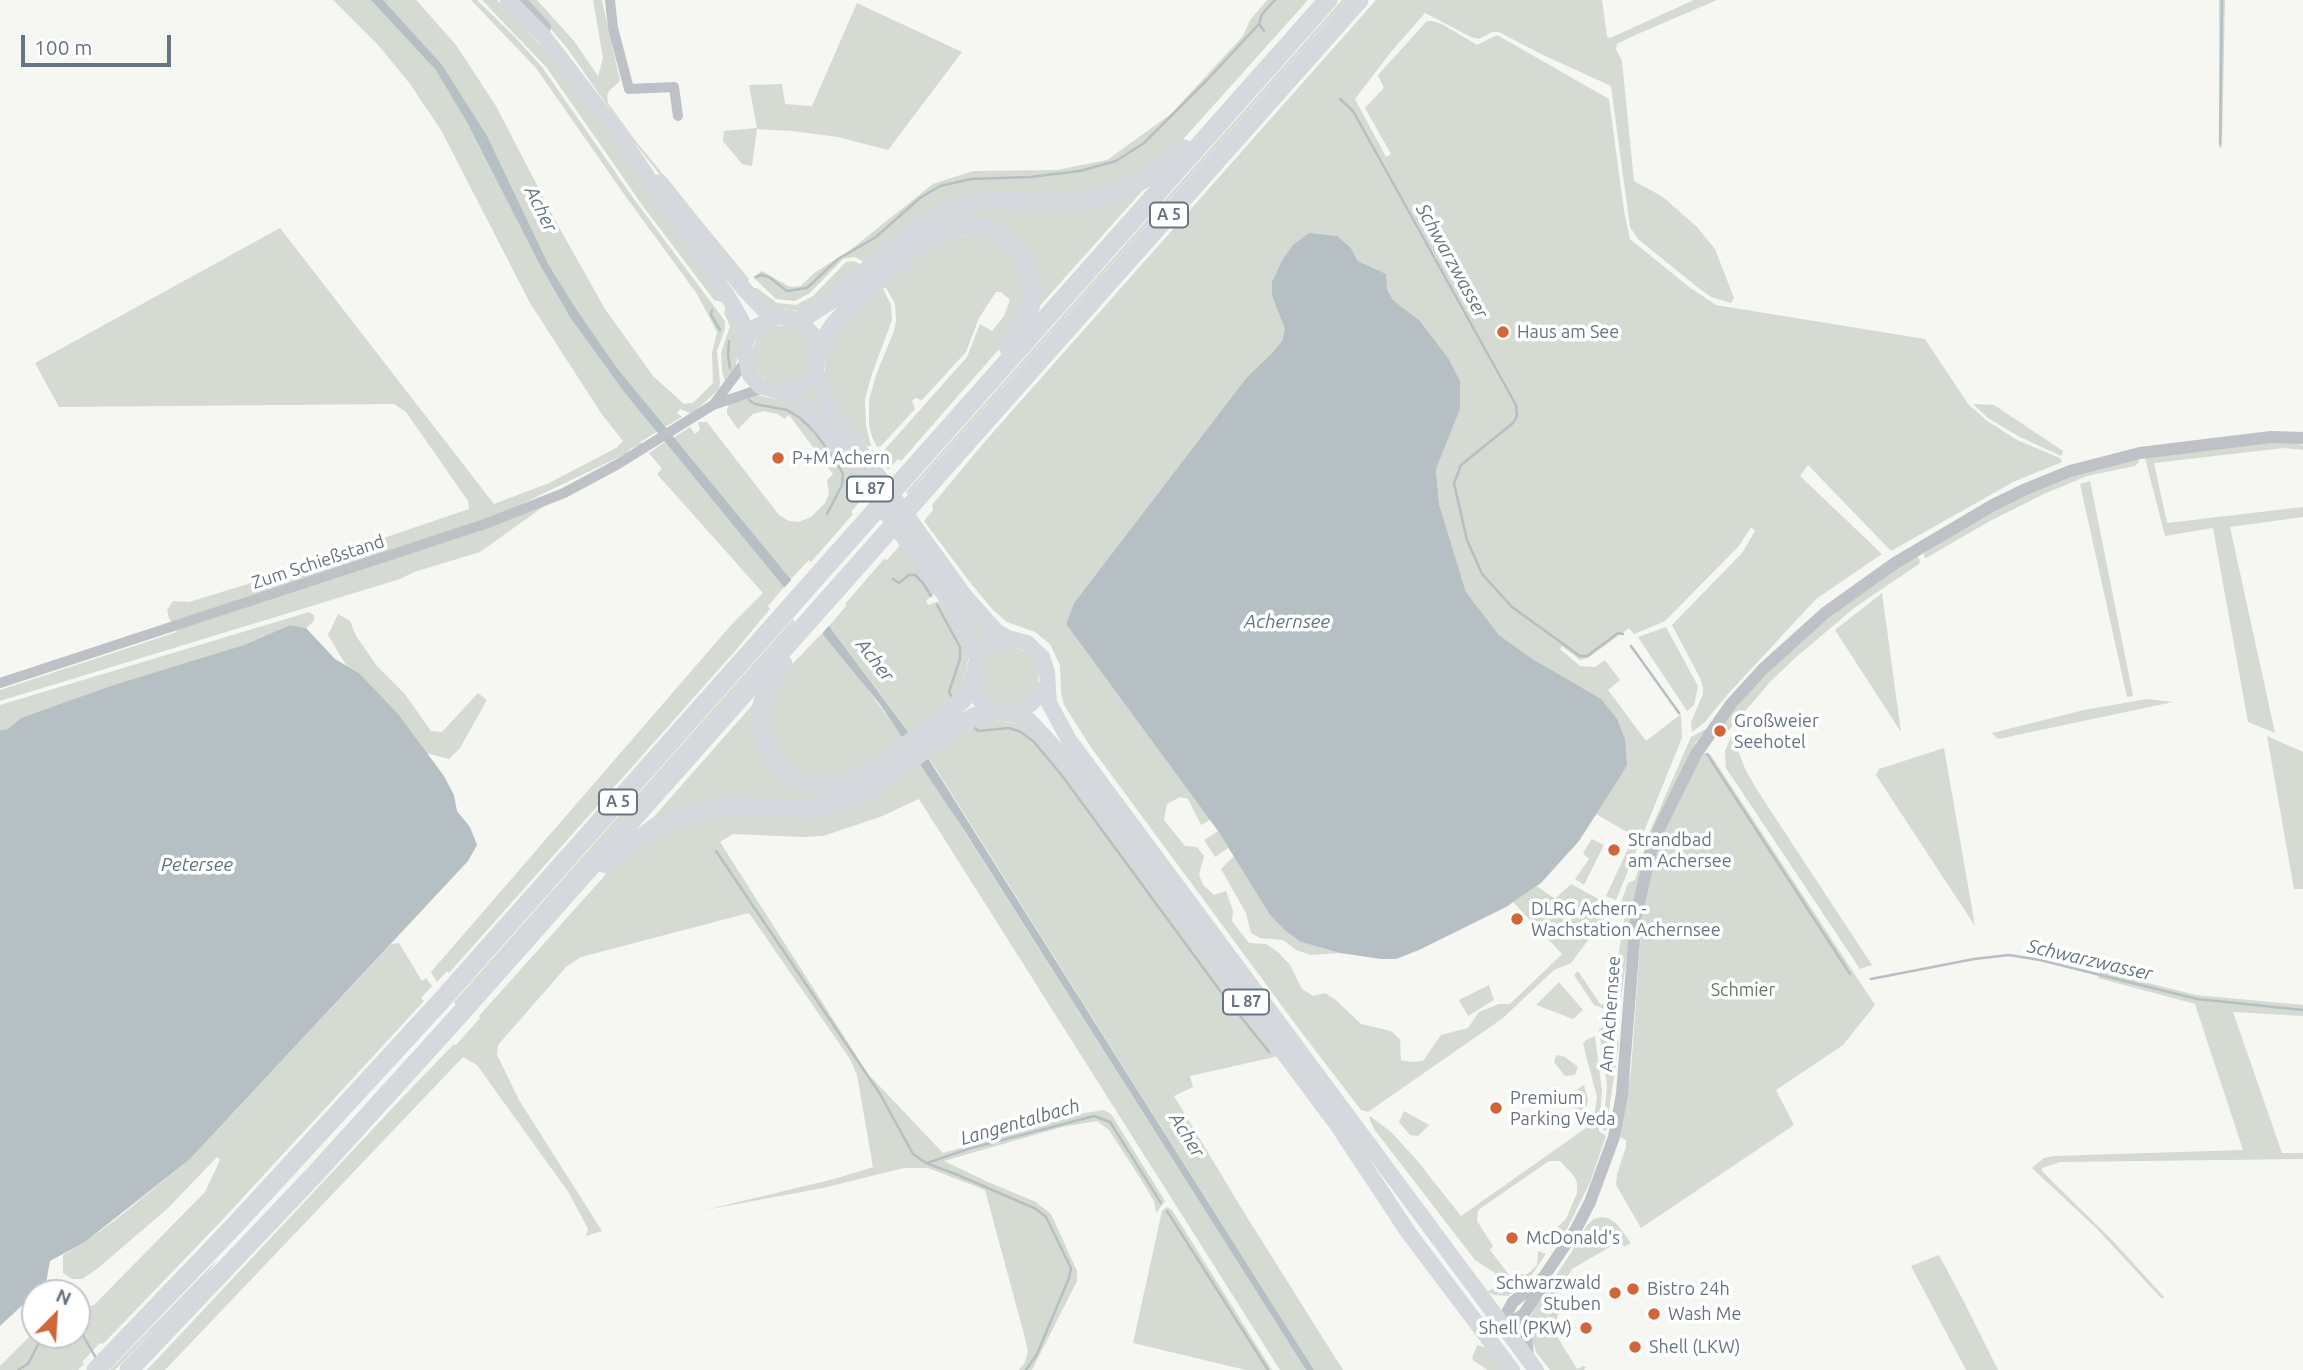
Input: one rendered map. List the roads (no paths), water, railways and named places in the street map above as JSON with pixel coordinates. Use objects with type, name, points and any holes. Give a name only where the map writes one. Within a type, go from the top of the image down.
[{"type":"highway","name":"A 5","points":[[100,1366],[362,1088],[1328,0]]},
{"type":"highway","name":"A 5","points":[[129,1370],[361,1124],[1359,0]]},
{"type":"highway","points":[[819,348],[873,275],[923,223],[946,210],[965,204],[992,200],[1076,202],[1102,198],[1124,190],[1152,174],[1230,111]]},
{"type":"highway","points":[[798,321],[943,229],[976,225],[997,232],[1022,255],[1031,278],[1032,293],[1028,312],[973,402]]},
{"type":"highway","points":[[804,628],[771,684],[762,705],[762,735],[774,761],[785,773],[799,781],[814,786],[832,786],[848,783],[901,758]]},
{"type":"highway","points":[[930,737],[973,684]]},
{"type":"highway","points":[[569,892],[640,837],[671,819],[720,807],[800,810],[827,807],[866,791],[901,758],[930,737],[993,710]]},
{"type":"main road","points":[[509,0],[542,34],[618,133],[730,300],[742,321],[747,339],[745,362],[753,379],[764,387],[784,393],[810,382],[816,372],[819,348],[813,333],[798,321],[777,317],[763,309],[618,133]]},
{"type":"main road","points":[[747,339],[753,328],[777,317]]},
{"type":"main road","name":"L 87","points":[[816,372],[822,391],[841,423],[953,581],[997,632],[1011,639]]},
{"type":"main road","name":"L 87","points":[[784,393],[802,402],[843,452],[946,597],[971,638],[977,659]]},
{"type":"main road","points":[[1011,639],[1027,643],[1039,653],[1046,667],[1047,685],[1032,703],[1013,714],[993,710],[979,699],[973,684],[977,659],[987,647],[1011,639]]},
{"type":"main road","name":"L 87","points":[[1047,685],[1049,703],[1073,746],[1532,1364]]},
{"type":"main road","name":"L 87","points":[[1013,714],[1029,720],[1040,731],[1112,822],[1338,1126],[1400,1221],[1512,1370]]},
{"type":"street","points":[[520,0],[563,52],[568,66]]},
{"type":"street","points":[[610,0],[613,28],[629,89],[674,87],[678,116]]},
{"type":"street","points":[[713,405],[745,362]]},
{"type":"street","points":[[713,405],[764,387]]},
{"type":"street","name":"Zum Schießstand","points":[[0,683],[485,524],[564,493],[641,450],[713,405]]},
{"type":"street","name":"Am Achernsee","points":[[1542,1278],[1576,1229],[1590,1202],[1614,1137],[1622,1094],[1636,916],[1650,855],[1678,787],[1696,754],[1731,704],[1763,669],[1825,612],[1895,563],[1993,505],[2070,471],[2113,458],[2206,443],[2271,437],[2303,438]]},
{"type":"street","points":[[1501,1323],[1513,1302],[1542,1278]]},
{"type":"street","points":[[1483,1332],[1501,1323],[1510,1323],[1524,1314],[1540,1289],[1542,1278]]},
{"type":"street","points":[[1524,1314],[1532,1364]]},
{"type":"water","points":[[371,0],[383,0],[442,65],[487,136],[548,264],[616,367],[829,626],[928,758],[1314,1370],[1306,1370],[964,830],[879,703],[625,393],[570,317],[539,263],[468,124],[436,70]]},
{"type":"water","name":"Achernsee","points":[[1309,233],[1337,236],[1351,248],[1358,261],[1386,274],[1387,289],[1393,300],[1420,321],[1449,359],[1460,381],[1460,409],[1436,469],[1439,504],[1466,592],[1499,635],[1534,660],[1601,699],[1617,719],[1625,739],[1627,765],[1579,841],[1541,883],[1506,907],[1396,959],[1340,953],[1301,942],[1270,915],[1218,831],[1066,624],[1074,603],[1247,377],[1282,341],[1285,329],[1272,296],[1272,282],[1293,245]]},
{"type":"water","name":"Petersee","points":[[290,625],[306,628],[335,659],[359,673],[398,714],[444,776],[454,795],[457,811],[470,827],[477,845],[468,861],[190,1159],[85,1242],[50,1261],[47,1279],[21,1279],[21,1306],[0,1326],[0,730],[8,729],[21,718],[111,686],[244,645]]},
{"type":"waterway","name":"Schwarzwasser","points":[[1264,31],[1259,24],[1262,14],[1275,0]]},
{"type":"waterway","points":[[2220,144],[2222,0]]},
{"type":"waterway","points":[[756,277],[769,277],[787,291],[807,288],[838,259],[876,237],[920,198],[940,186],[971,179],[1030,177],[1080,171],[1116,161],[1144,143],[1259,24]]},
{"type":"waterway","name":"Schwarzwasser","points":[[1340,99],[1353,111],[1516,405],[1517,416],[1513,423],[1461,465],[1454,483],[1467,540],[1482,574],[1512,607],[1580,656],[1587,656],[1618,633],[1623,634]]},
{"type":"waterway","points":[[712,310],[711,315],[720,330]]},
{"type":"waterway","points":[[729,341],[730,368]]},
{"type":"waterway","points":[[749,400],[755,404],[787,410],[800,418],[814,431],[837,463],[843,474],[842,485],[827,514]]},
{"type":"waterway","points":[[893,579],[899,583],[909,575],[915,575],[931,596]]},
{"type":"waterway","points":[[937,605],[960,647],[960,659],[949,692],[952,697]]},
{"type":"waterway","name":"Schwarzwasser","points":[[1631,646],[1679,713]]},
{"type":"waterway","points":[[975,728],[978,731],[1009,728],[1021,732],[1034,742],[1269,1052]]},
{"type":"waterway","name":"Schwarzwasser","points":[[1707,754],[1850,974]]},
{"type":"waterway","points":[[716,851],[880,1094],[913,1154],[926,1163],[1036,1209],[1046,1217],[1071,1268],[1037,1354],[1026,1370]]},
{"type":"waterway","name":"Schwarzwasser","points":[[1871,979],[2009,955],[2040,960],[2197,999],[2303,1010]]},
{"type":"waterway","name":"Langentalbach","points":[[927,1163],[968,1149],[1094,1116],[1110,1122],[1161,1203]]},
{"type":"waterway","name":"Langentalbach","points":[[1167,1211],[1268,1370]]},
{"type":"waterway","points":[[18,1370],[28,1364],[36,1349]]},
{"type":"waterway","points":[[91,1349],[96,1358]]},
{"type":"place","name":"Haus am See","points":[[1503,332]]},
{"type":"place","name":"P+M Achern","points":[[778,458]]},
{"type":"place","name":"Großweier Seehotel","points":[[1720,731]]},
{"type":"place","name":"Strandbad am Achersee","points":[[1614,850]]},
{"type":"place","name":"DLRG Achern - Wachstation Achernsee","points":[[1517,919]]},
{"type":"place","name":"Premium Parking Veda","points":[[1496,1108]]},
{"type":"place","name":"McDonald's","points":[[1512,1238]]},
{"type":"place","name":"Bistro 24h","points":[[1633,1289]]},
{"type":"place","name":"Schwarzwald Stuben","points":[[1615,1293]]},
{"type":"place","name":"Wash Me","points":[[1654,1314]]},
{"type":"place","name":"Shell (PKW)","points":[[1586,1328]]},
{"type":"place","name":"Shell (LKW)","points":[[1635,1347]]},
{"type":"water label","name":"Acher","points":[[541,209]]},
{"type":"water label","name":"Acher","points":[[875,660]]},
{"type":"water label","name":"Acher","points":[[1187,1135]]},
{"type":"park label","name":"Schmier","points":[[1743,990]]}]
